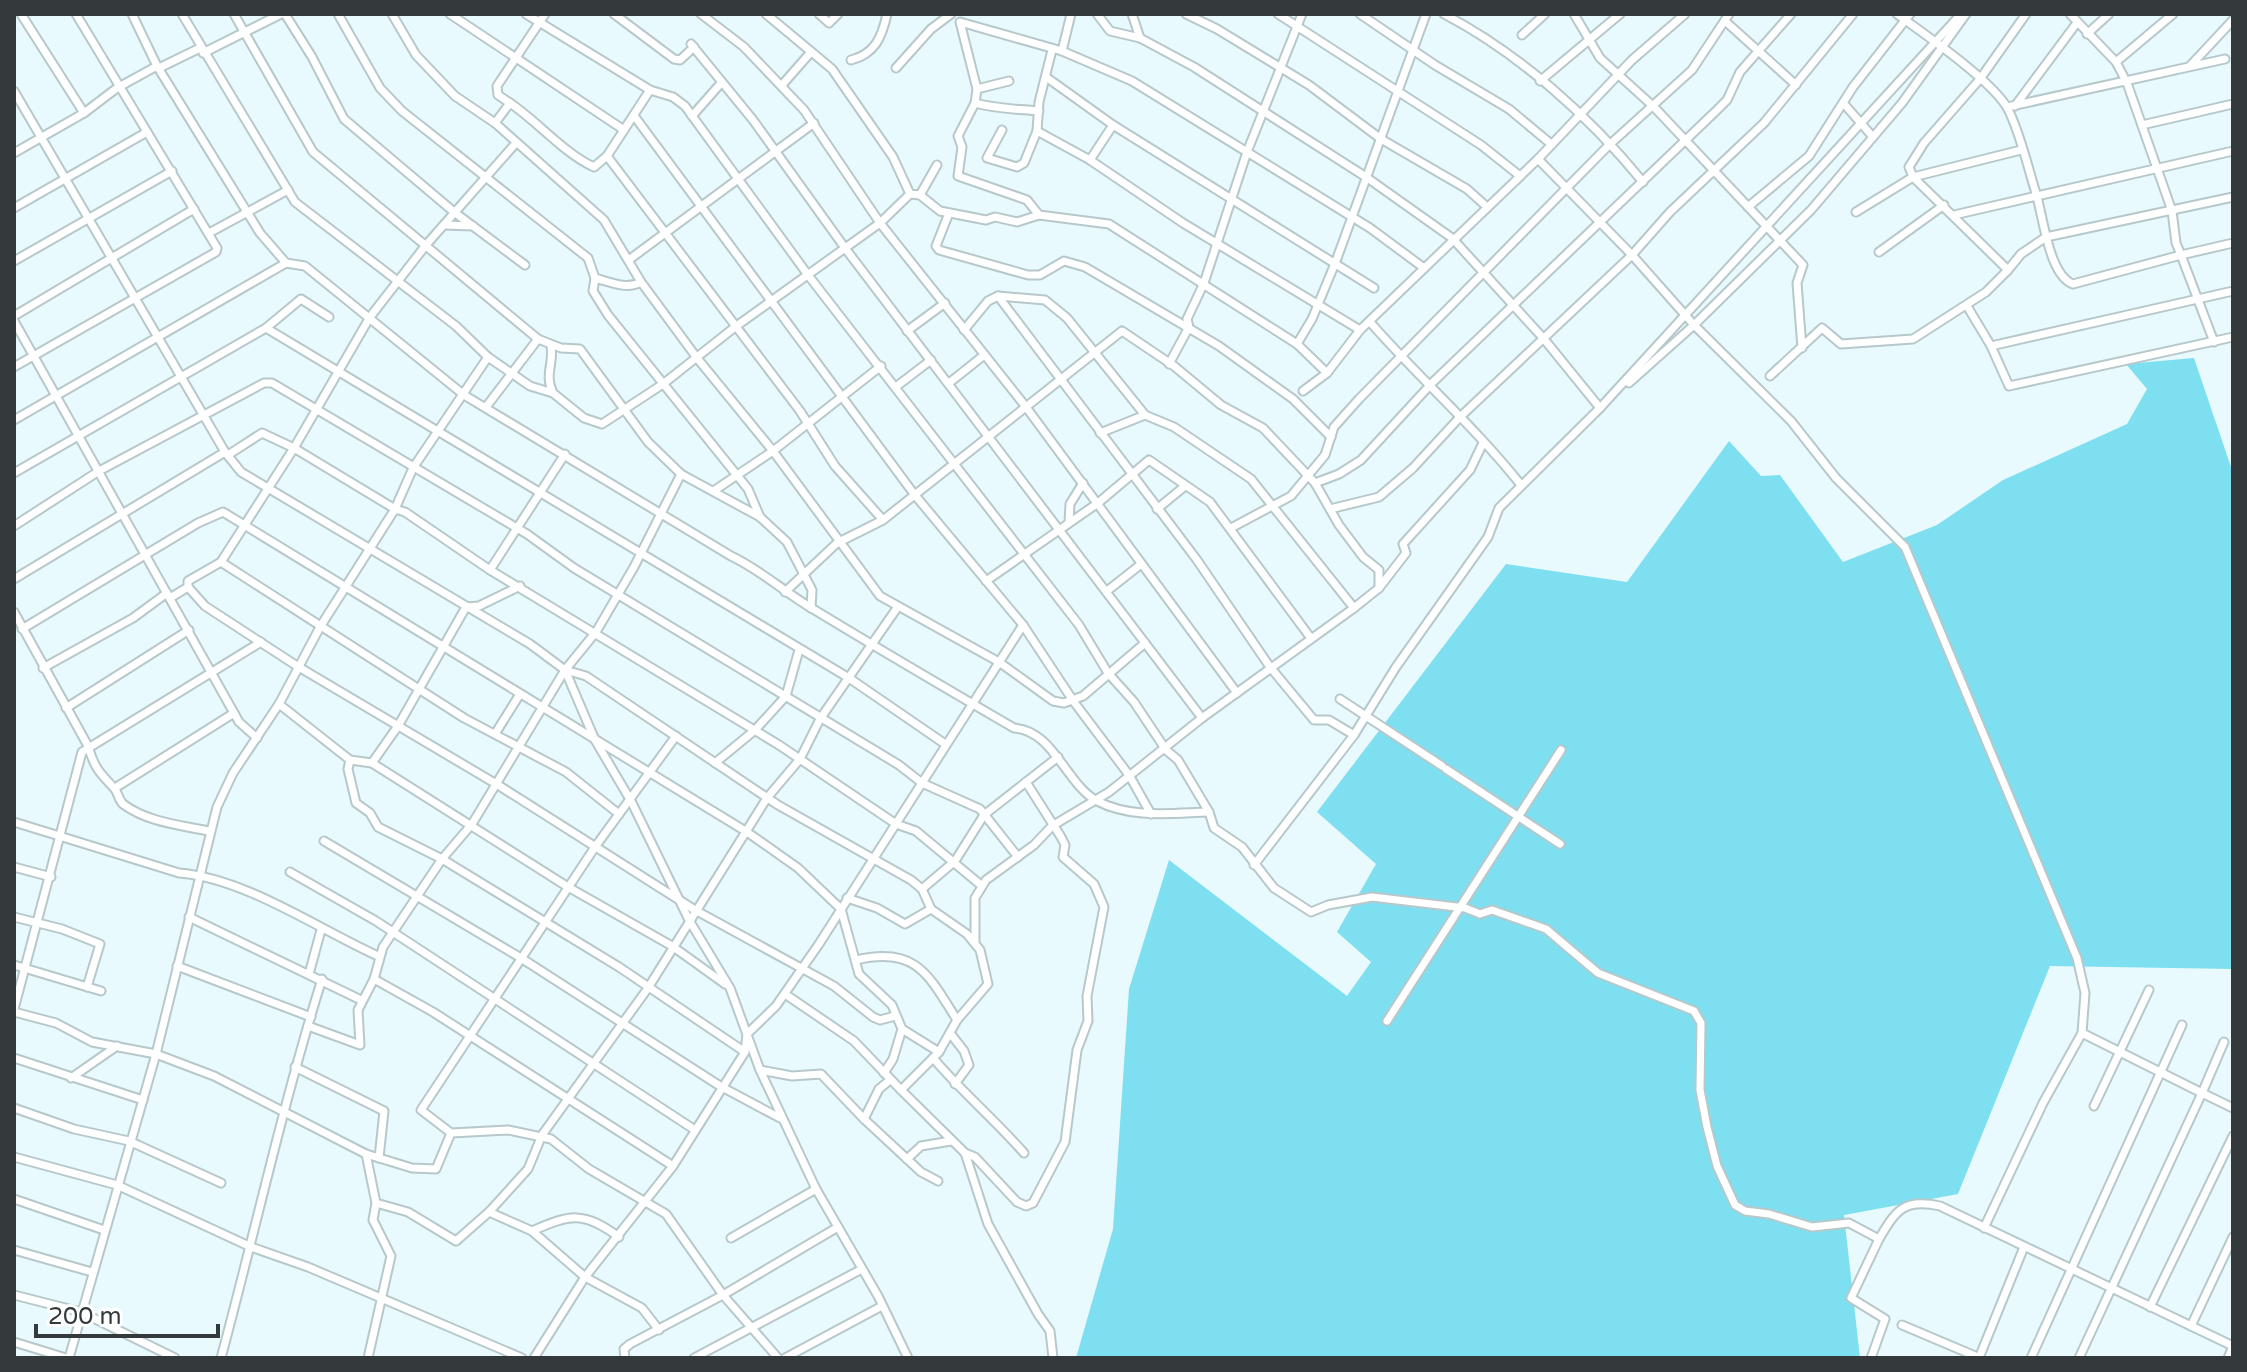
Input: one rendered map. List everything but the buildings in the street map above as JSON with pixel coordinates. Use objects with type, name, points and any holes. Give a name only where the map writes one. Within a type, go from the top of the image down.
[{"type":"street","points":[[21,14],[84,113]]},
{"type":"street","points":[[14,367],[216,252],[209,233],[117,88],[76,14]]},
{"type":"street","points":[[132,14],[158,67],[260,233],[286,263]]},
{"type":"street","points":[[182,14],[295,202],[456,326],[488,357],[530,386],[553,393],[584,418],[602,424],[663,384],[735,327],[880,223],[910,194],[920,195],[937,209],[986,220],[1005,217],[1017,222],[1039,215],[1109,224],[1297,344],[1327,373]]},
{"type":"street","points":[[234,14],[313,152],[538,339],[551,346],[580,349],[648,442],[681,474],[760,517],[787,542],[812,590],[811,608]]},
{"type":"street","points":[[14,153],[84,113],[117,88],[158,67],[244,34],[283,14],[312,57],[344,119],[454,212],[525,265]]},
{"type":"street","points":[[338,14],[388,98],[588,258],[595,278],[593,291],[608,315],[638,348],[734,476],[754,497],[760,517]]},
{"type":"street","points":[[392,14],[422,62],[455,96],[495,123],[604,220],[641,282],[834,531],[837,543],[880,596],[999,662],[1053,701],[1074,702],[1145,643]]},
{"type":"street","points":[[450,14],[624,130]]},
{"type":"street","points":[[526,14],[650,90],[673,97],[692,116],[808,275],[897,386],[952,463],[1079,625],[1108,673],[1134,702],[1166,750],[1178,760],[1209,812],[1214,828],[1242,847],[1274,888],[1311,912],[1372,897],[1460,907],[1480,914],[1492,910],[1533,922],[1546,929],[1598,973],[1694,1011],[1701,1023],[1700,1090],[1707,1127],[1717,1166],[1735,1205],[1745,1211],[1769,1214],[1812,1227],[1849,1223],[1879,1239]]},
{"type":"street","points":[[545,14],[496,90],[565,145],[579,160],[594,167],[607,156],[650,90]]},
{"type":"street","points":[[614,14],[674,59],[680,60],[692,45],[776,151],[907,331],[1202,718]]},
{"type":"street","points":[[701,14],[728,33],[782,85],[814,123],[880,223],[1026,407],[1237,693]]},
{"type":"street","points":[[766,14],[832,69],[893,157],[910,194]]},
{"type":"street","points":[[819,14],[829,23],[838,14]]},
{"type":"street","points":[[851,60],[863,57],[875,48],[887,14]]},
{"type":"street","points":[[1062,51],[1071,14]]},
{"type":"street","points":[[1097,14],[1110,31],[1140,38],[1265,112],[1366,177],[1452,238],[1544,339],[1600,408]]},
{"type":"street","points":[[1132,14],[1140,38]]},
{"type":"street","points":[[1186,14],[1217,29],[1309,85],[1381,139],[1467,189],[1487,207]]},
{"type":"street","points":[[1278,14],[1481,145],[1520,176]]},
{"type":"street","points":[[1169,364],[1189,327],[1187,319],[1204,283],[1247,152],[1302,14]]},
{"type":"street","points":[[1360,14],[1435,65],[1509,109],[1551,144]]},
{"type":"street","points":[[1297,344],[1318,305],[1336,261],[1426,14]]},
{"type":"street","points":[[1444,14],[1540,81],[1580,114],[1643,182]]},
{"type":"street","points":[[1522,35],[1545,14]]},
{"type":"street","points":[[1574,14],[1600,58],[1654,107],[1803,265],[1797,283],[1802,348]]},
{"type":"street","points":[[1540,81],[1620,14]]},
{"type":"street","points":[[1303,391],[1327,373],[1360,330],[1452,238],[1538,159],[1618,74],[1685,14]]},
{"type":"street","points":[[1231,528],[1291,496],[1312,480],[1339,474],[1361,460],[1428,388],[1727,100],[1740,72],[1791,14]]},
{"type":"street","points":[[1330,509],[1379,497],[1413,468],[1460,417],[1632,255],[1670,212],[1764,123],[1853,14]]},
{"type":"street","points":[[1897,14],[1907,17],[2011,107],[2046,237],[2062,276],[2073,284],[2233,243]]},
{"type":"street","points":[[1254,865],[1354,735],[1488,537],[1499,508],[1600,408],[1694,325],[1781,241],[1873,137],[1964,14]]},
{"type":"street","points":[[1600,408],[1964,14]]},
{"type":"street","points":[[2008,270],[1913,177],[1909,167],[1915,155],[1980,79],[2026,14]]},
{"type":"street","points":[[2070,14],[2076,24],[2116,62],[2127,83],[2172,211],[2176,243],[2214,342]]},
{"type":"street","points":[[2087,34],[2109,14]]},
{"type":"street","points":[[2116,62],[2173,14]]},
{"type":"street","points":[[956,17],[977,89],[975,103],[958,136],[962,147],[956,174],[970,182],[1027,200],[1039,215]]},
{"type":"street","points":[[896,68],[931,29],[956,17],[1062,51],[1132,81],[1351,217],[1424,268]]},
{"type":"street","points":[[1748,207],[1809,156],[1845,105],[1853,87],[1907,17]]},
{"type":"street","points":[[1312,480],[1325,455],[1334,427],[1400,354],[1568,190],[1608,146],[1692,70],[1727,18],[1758,52],[1796,85]]},
{"type":"street","points":[[2189,66],[2233,20]]},
{"type":"street","points":[[2011,107],[2076,24]]},
{"type":"street","points":[[1002,130],[987,158],[1017,167],[1024,163],[1037,131],[1052,50]]},
{"type":"street","points":[[782,85],[811,52]]},
{"type":"street","points":[[2011,107],[2225,59]]},
{"type":"street","points":[[1046,77],[1113,125],[1336,261],[1374,288]]},
{"type":"street","points":[[977,89],[1009,81]]},
{"type":"street","points":[[692,116],[722,82]]},
{"type":"street","points":[[14,91],[241,472],[530,644],[565,670],[586,676],[767,798],[922,889],[931,909],[967,934],[980,950]]},
{"type":"street","points":[[495,123],[510,103]]},
{"type":"street","points":[[975,103],[994,110],[1009,107],[1039,111]]},
{"type":"street","points":[[2142,125],[2233,104]]},
{"type":"street","points":[[1845,105],[1873,137]]},
{"type":"street","points":[[635,117],[844,395],[914,494],[1023,625],[1074,702],[1129,775],[1151,814]]},
{"type":"street","points":[[630,259],[814,123]]},
{"type":"street","points":[[1090,160],[1113,125]]},
{"type":"street","points":[[1037,131],[1090,160],[1215,242],[1360,330]]},
{"type":"street","points":[[14,208],[147,132]]},
{"type":"street","points":[[43,668],[188,587],[191,578],[221,562],[294,448],[370,317],[426,245],[516,143]]},
{"type":"street","points":[[1856,212],[1913,177],[2021,150]]},
{"type":"street","points":[[1954,215],[2233,151]]},
{"type":"street","points":[[607,156],[808,422],[835,466],[883,520]]},
{"type":"street","points":[[1538,159],[1632,255],[1694,325],[1791,421],[1836,478],[1911,557],[2077,958],[2085,993],[2082,1033],[2043,1103],[1984,1228]]},
{"type":"street","points":[[920,195],[937,165]]},
{"type":"street","points":[[14,261],[172,171]]},
{"type":"street","points":[[209,233],[288,190]]},
{"type":"street","points":[[1770,376],[1822,328],[1841,344],[1913,339],[1999,282],[2021,254],[2046,237],[2233,197]]},
{"type":"street","points":[[1879,252],[1944,205]]},
{"type":"street","points":[[194,209],[14,318],[234,713],[257,738]]},
{"type":"street","points":[[949,213],[936,246],[950,256],[988,262],[1028,275],[1040,275],[1064,261],[1074,263],[1189,327],[1278,387],[1331,437]]},
{"type":"street","points":[[444,225],[475,227]]},
{"type":"street","points":[[14,420],[286,263],[305,266],[464,395],[731,556],[756,568],[811,608],[974,701],[1014,728],[1024,728],[1058,757],[1074,780],[1096,800],[1151,814],[1209,812]]},
{"type":"street","points":[[595,278],[616,285],[641,282]]},
{"type":"street","points":[[1991,346],[2233,291]]},
{"type":"street","points":[[964,330],[988,301],[998,296],[1045,300],[1067,318],[1145,415],[1174,427],[1241,469],[1354,608]]},
{"type":"street","points":[[998,296],[1270,667],[1314,720],[1329,720],[1354,735]]},
{"type":"street","points":[[14,473],[266,328],[301,299],[329,317]]},
{"type":"street","points":[[907,331],[945,303]]},
{"type":"street","points":[[1967,306],[1991,346],[2009,386],[2098,363],[2233,337]]},
{"type":"street","points":[[1370,322],[1521,485]]},
{"type":"street","points":[[266,328],[339,369],[849,678],[945,744]]},
{"type":"street","points":[[785,592],[837,543],[883,520],[1122,331],[1221,405],[1263,428],[1312,480],[1363,557],[1379,570],[1379,588]]},
{"type":"street","points":[[486,407],[538,339]]},
{"type":"street","points":[[551,346],[553,357],[548,376],[553,393]]},
{"type":"street","points":[[949,383],[983,356]]},
{"type":"street","points":[[14,1342],[67,1358],[156,1054],[208,831],[226,785],[279,704],[320,627],[395,509],[413,468],[488,357]]},
{"type":"street","points":[[897,386],[931,360]]},
{"type":"street","points":[[715,490],[773,451],[881,366]]},
{"type":"street","points":[[14,526],[99,471],[205,413],[264,383],[280,387],[518,529],[574,568],[899,765],[922,783],[965,802],[984,815],[1018,857]]},
{"type":"street","points":[[1100,433],[1145,415]]},
{"type":"street","points":[[14,579],[262,433],[405,512],[490,570],[755,730],[896,824],[916,831],[982,886]]},
{"type":"street","points":[[901,1090],[936,1055],[957,1020],[988,984],[980,950],[972,937],[975,934],[975,898],[982,886],[1052,826],[1096,800],[1166,750],[1202,718],[1379,588],[1406,553],[1403,544],[1470,470],[1483,443]]},
{"type":"street","points":[[490,570],[565,454]]},
{"type":"street","points":[[986,581],[1098,503],[1149,460],[1210,502],[1310,637]]},
{"type":"street","points":[[177,966],[360,1045],[361,1000],[374,979],[378,956],[442,859],[472,824],[498,785],[565,670],[596,632],[663,513],[681,474]]},
{"type":"street","points":[[1069,522],[1070,504],[1083,483]]},
{"type":"street","points":[[1157,509],[1185,486]]},
{"type":"street","points":[[22,629],[218,512],[245,526],[747,832],[798,868],[841,909],[859,974],[892,1005],[902,1029],[936,1055],[955,1084],[1024,1153]]},
{"type":"street","points":[[221,562],[320,627],[519,749],[566,772],[619,814]]},
{"type":"street","points":[[1107,591],[1140,565]]},
{"type":"street","points":[[466,607],[479,606],[520,586]]},
{"type":"street","points":[[188,587],[205,606],[297,666],[498,785],[695,910],[834,986],[873,1017],[880,1020],[895,1016]]},
{"type":"street","points":[[372,763],[398,726],[466,607]]},
{"type":"street","points":[[376,1203],[408,1212],[456,1241],[489,1212],[528,1169],[542,1135],[648,988],[767,798],[800,759],[820,719],[897,608]]},
{"type":"street","points":[[14,612],[88,746],[94,767],[103,780],[115,788],[123,804],[159,821],[208,831]]},
{"type":"street","points":[[534,1358],[585,1277],[673,1166],[720,1086],[745,1052],[747,1034],[785,994],[1023,625]]},
{"type":"street","points":[[66,708],[151,657],[189,630]]},
{"type":"street","points":[[261,642],[88,746],[80,758],[14,1010],[56,1023],[92,1042],[156,1054],[240,1088],[379,1158],[431,1171],[438,1165],[451,1133]]},
{"type":"street","points":[[715,763],[755,730],[786,696],[799,650]]},
{"type":"street","points":[[565,670],[595,740],[631,801],[689,920],[730,988],[760,1070],[816,1189],[908,1358]]},
{"type":"street","points":[[495,734],[520,694]]},
{"type":"street","points":[[1340,699],[1560,844]]},
{"type":"street","points":[[279,704],[350,760],[372,763],[568,887],[672,946],[730,988]]},
{"type":"street","points":[[115,788],[234,713]]},
{"type":"street","points":[[676,736],[595,847],[421,1110],[451,1133],[479,1129],[542,1135],[666,1214],[723,1295],[778,1358]]},
{"type":"street","points":[[1387,1021],[1561,750]]},
{"type":"street","points":[[922,889],[955,861],[984,815],[1058,757]]},
{"type":"street","points":[[350,760],[348,769],[356,803],[370,813],[378,827],[442,859],[745,1052]]},
{"type":"street","points":[[785,994],[854,1041],[951,1141],[975,1157],[1017,1202],[1026,1206],[1033,1203],[1065,1142],[1077,1050],[1088,1021],[1087,996],[1104,907],[1094,884],[1063,857],[1065,845],[1026,782]]},
{"type":"street","points":[[14,822],[179,873],[199,874],[276,905],[378,956]]},
{"type":"street","points":[[324,841],[521,958],[620,1025],[720,1086],[781,1118]]},
{"type":"street","points":[[14,867],[51,877]]},
{"type":"street","points":[[290,872],[496,1000],[695,1130]]},
{"type":"street","points":[[847,898],[877,908],[905,924],[931,909]]},
{"type":"street","points":[[14,917],[100,944],[87,987]]},
{"type":"street","points":[[189,917],[361,1000]]},
{"type":"street","points":[[309,974],[321,930]]},
{"type":"street","points":[[856,960],[883,954],[908,960],[924,972],[957,1020]]},
{"type":"street","points":[[14,965],[101,991]]},
{"type":"street","points":[[221,1358],[287,1112],[295,1067],[322,979]]},
{"type":"street","points":[[374,979],[673,1166]]},
{"type":"street","points":[[2094,1106],[2149,990]]},
{"type":"street","points":[[2031,1358],[2182,1025]]},
{"type":"street","points":[[864,1119],[887,1076],[902,1029]]},
{"type":"street","points":[[950,1033],[964,1051],[969,1065],[955,1084]]},
{"type":"street","points":[[2082,1033],[2233,1108]]},
{"type":"street","points":[[2079,1358],[2224,1042]]},
{"type":"street","points":[[71,1078],[117,1046]]},
{"type":"street","points":[[14,1058],[143,1100]]},
{"type":"street","points":[[295,1067],[384,1111],[379,1158]]},
{"type":"street","points":[[760,1070],[792,1076],[821,1074],[907,1159],[938,1181]]},
{"type":"street","points":[[14,1108],[74,1129],[129,1141],[221,1183]]},
{"type":"street","points":[[2150,1307],[2233,1136]]},
{"type":"street","points":[[907,1159],[921,1146],[951,1141]]},
{"type":"street","points":[[965,1153],[988,1224],[1050,1331],[1053,1358]]},
{"type":"street","points":[[366,1154],[376,1203],[373,1220],[391,1256],[368,1358]]},
{"type":"street","points":[[16,1161],[117,1185],[251,1247],[522,1358]]},
{"type":"street","points":[[731,1238],[816,1189]]},
{"type":"street","points":[[14,1199],[104,1230]]},
{"type":"street","points":[[1871,1358],[1885,1319],[1851,1298],[1887,1222],[1902,1208],[1920,1202],[1940,1206],[2233,1346],[2228,1358]]},
{"type":"street","points":[[489,1212],[532,1231],[585,1277],[642,1308],[659,1330]]},
{"type":"street","points":[[532,1231],[563,1217],[582,1216],[619,1237]]},
{"type":"street","points":[[625,1358],[624,1349],[630,1344],[723,1295],[838,1227]]},
{"type":"street","points":[[2191,1326],[2233,1237]]},
{"type":"street","points":[[1902,1325],[1979,1358],[2024,1247]]},
{"type":"street","points":[[14,1250],[92,1272]]},
{"type":"street","points":[[694,1358],[862,1269]]},
{"type":"street","points":[[14,1295],[81,1312],[175,1358]]},
{"type":"street","points":[[785,1358],[882,1306]]},
{"type":"shaded area","points":[[2194,358],[2233,473],[2233,969],[2050,966],[1958,1194],[1844,1215],[1860,1358],[1076,1358],[1113,1229],[1129,989],[1169,860],[1347,996],[1371,962],[1337,932],[1376,864],[1317,812],[1506,564],[1627,582],[1729,441],[1761,476],[1780,475],[1843,562],[1937,525],[2003,480],[2127,424],[2147,389],[2126,364]]}]
